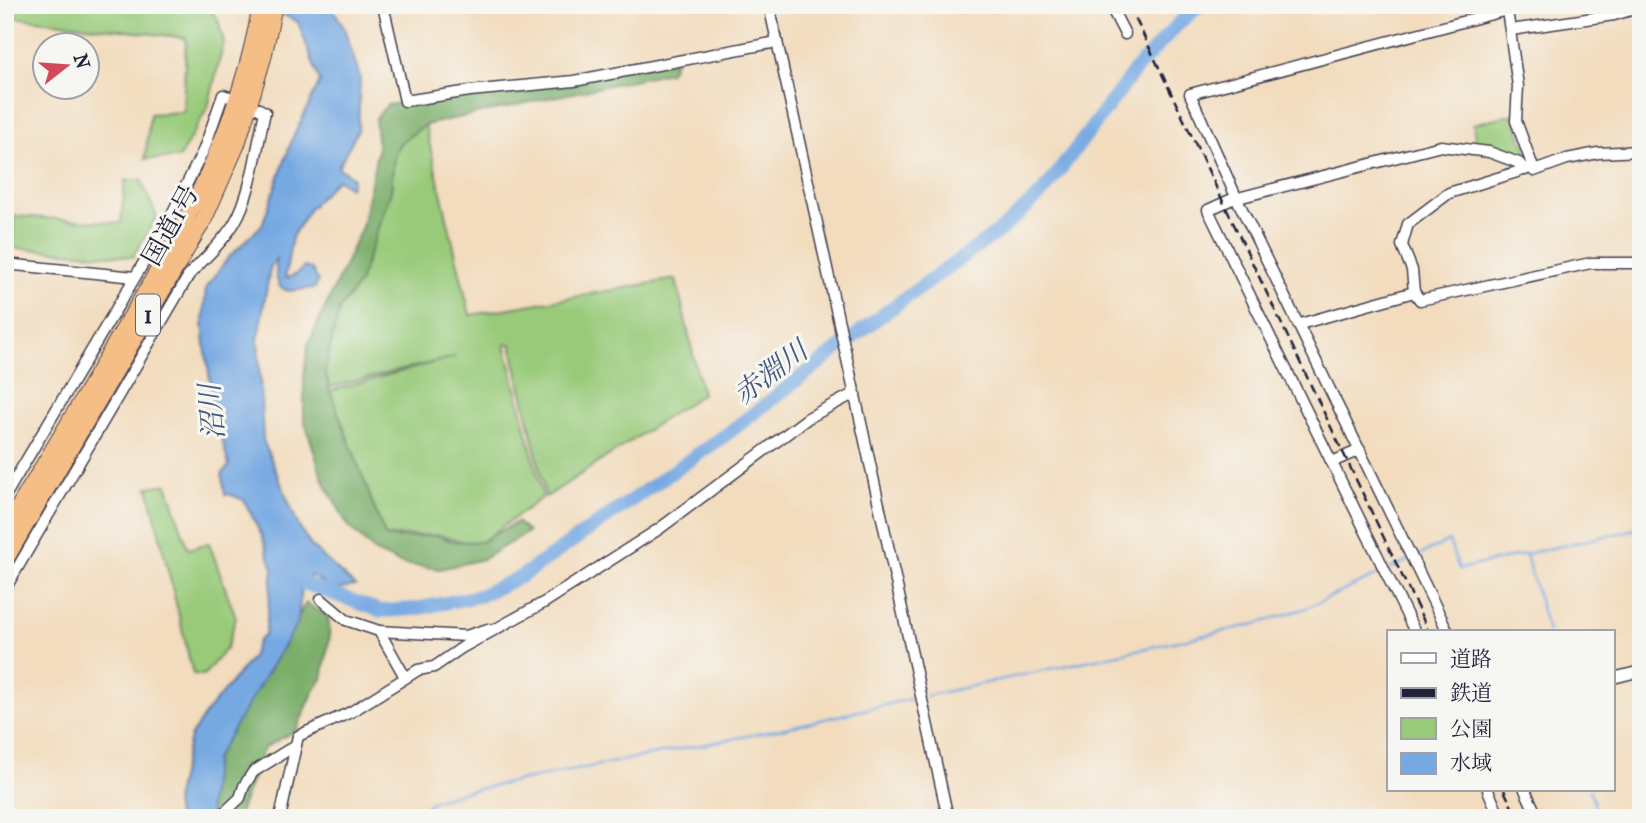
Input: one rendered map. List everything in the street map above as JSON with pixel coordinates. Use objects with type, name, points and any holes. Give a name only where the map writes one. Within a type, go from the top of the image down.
[{"type":"highway","name":"国道1号","points":[[5,530],[192,212],[226,136],[242,89],[261,5]]},
{"type":"highway","name":"国道1号","points":[[5,560],[204,219],[237,144],[263,58],[274,5]]},
{"type":"street","points":[[383,5],[405,101],[470,91],[574,81],[777,42]]},
{"type":"street","points":[[769,5],[948,818]]},
{"type":"street","points":[[1110,5],[1125,34]]},
{"type":"street","points":[[1511,30],[1614,15],[1641,7]]},
{"type":"street","points":[[1447,630],[1237,199],[1190,94],[1507,10],[1518,86],[1516,121],[1529,168]]},
{"type":"street","points":[[7,492],[187,186],[223,95],[233,98]]},
{"type":"street","points":[[5,589],[60,487],[189,275],[223,239],[236,220],[246,192],[265,112],[257,108]]},
{"type":"street","points":[[1414,630],[1208,211],[1230,200],[1441,146],[1489,152],[1534,171],[1567,159],[1598,153],[1641,151]]},
{"type":"street","points":[[1529,168],[1448,193],[1408,225],[1402,245],[1412,270],[1414,292],[1420,300],[1591,263],[1641,263]]},
{"type":"street","points":[[5,264],[135,277]]},
{"type":"street","points":[[1300,324],[1414,292]]},
{"type":"street","points":[[280,818],[298,736],[351,712],[405,677],[418,670],[434,667],[463,647],[514,621],[659,529],[808,418],[854,389]]},
{"type":"street","points":[[1332,462],[1360,450]]},
{"type":"street","points":[[7,492],[24,488]]},
{"type":"street","points":[[321,599],[346,620],[379,631],[466,636],[514,621]]},
{"type":"street","points":[[379,631],[405,677]]},
{"type":"street","points":[[1614,678],[1641,671]]},
{"type":"street","points":[[227,818],[228,806],[240,798],[253,772],[296,745]]},
{"type":"street","points":[[1489,792],[1500,818]]},
{"type":"street","points":[[1526,792],[1538,818]]},
{"type":"green space","points":[[14,5],[207,5],[218,20],[224,42],[208,107],[179,158],[145,159],[150,114],[183,112],[186,38],[13,17]]},
{"type":"green space","points":[[675,61],[670,72],[425,125],[400,143],[394,156],[391,191],[359,283],[339,310],[325,371],[330,391],[385,536],[397,538],[438,535],[451,541],[481,542],[517,522],[528,532],[483,559],[440,569],[402,564],[375,552],[348,526],[323,480],[304,419],[304,375],[308,345],[362,227],[378,148],[375,119],[387,105]]},
{"type":"green space","points":[[1513,114],[1533,167],[1476,146],[1473,124]]},
{"type":"green space","points":[[425,125],[470,315],[676,279],[702,394],[546,497],[511,344],[505,344],[543,497],[481,542],[465,542],[438,535],[385,536],[330,391],[455,357],[330,387],[325,371],[339,310],[357,286],[391,191],[395,142]]},
{"type":"green space","points":[[125,180],[141,180],[157,217],[133,257],[13,248],[14,216],[121,223]]},
{"type":"green space","points":[[167,484],[188,549],[209,543],[236,618],[227,647],[204,675],[193,674],[148,487]]},
{"type":"green space","points":[[306,603],[328,617],[330,635],[322,679],[296,730],[264,748],[240,810],[240,818],[211,818],[209,808],[215,759]]},
{"type":"water","points":[[264,5],[331,5],[344,28],[360,77],[358,130],[338,167],[353,178],[350,188],[337,179],[310,208],[292,237],[285,278],[295,275],[304,267],[312,269],[318,281],[315,288],[288,291],[280,287],[276,276],[276,259],[270,268],[258,339],[263,440],[299,527],[312,547],[355,586],[334,590],[312,576],[302,581],[298,622],[215,759],[209,806],[211,818],[177,818],[175,800],[190,737],[205,714],[252,657],[257,643],[265,634],[273,569],[261,534],[244,500],[225,495],[222,474],[229,466],[214,409],[203,322],[206,288],[228,258],[262,225],[293,137],[320,82],[298,22]]},
{"type":"waterway","name":"赤淵川","points":[[286,577],[381,611],[415,609],[479,596],[522,576],[727,434],[886,312],[1002,229],[1044,191],[1136,69],[1180,22],[1200,5]]},
{"type":"waterway","points":[[1415,557],[1449,541],[1459,569],[1641,528]]},
{"type":"waterway","points":[[1526,555],[1547,630]]},
{"type":"waterway","points":[[1390,569],[1409,560]]},
{"type":"waterway","points":[[926,696],[1256,624],[1306,608],[1384,572]]},
{"type":"waterway","points":[[411,818],[433,801],[463,792],[777,730],[919,697]]},
{"type":"waterway","points":[[1591,792],[1598,818]]},
{"type":"railway","points":[[1129,5],[1428,630]]},
{"type":"railway","points":[[1505,792],[1517,818]]},
{"type":"water label","name":"沼川","points":[[211,412]]}]
